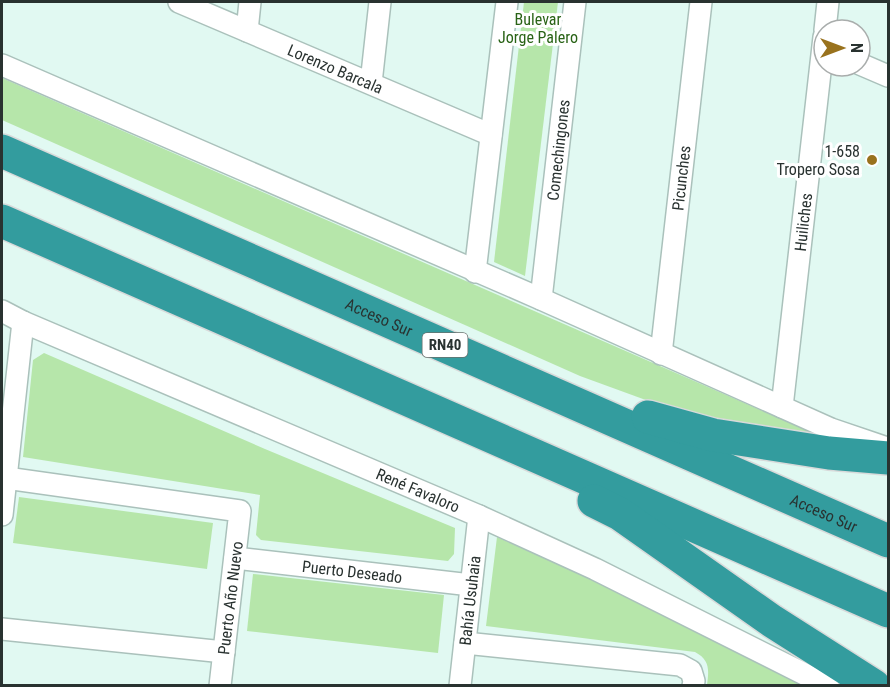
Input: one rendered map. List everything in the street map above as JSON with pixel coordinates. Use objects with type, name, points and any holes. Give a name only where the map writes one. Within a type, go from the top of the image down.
[{"type":"highway","points":[[2,135],[569,387],[640,415],[724,436],[829,453],[888,458]]},
{"type":"highway","name":"Acceso Sur","points":[[2,151],[888,541]]},
{"type":"highway","points":[[2,221],[888,610]]},
{"type":"highway","points":[[257,334],[403,412],[534,471],[620,514],[772,621],[874,686]]},
{"type":"street","name":"Lorenzo Barcala","points":[[179,2],[491,135]]},
{"type":"street","points":[[247,31],[250,2]]},
{"type":"street","points":[[371,83],[380,2]]},
{"type":"street","points":[[475,272],[507,2]]},
{"type":"street","name":"Comechingones","points":[[541,299],[575,2]]},
{"type":"street","name":"Picunches","points":[[661,354],[701,2]]},
{"type":"street","name":"Huiliches","points":[[826,18],[828,2]]},
{"type":"street","points":[[2,65],[541,299],[831,429],[888,448]]},
{"type":"street","points":[[872,69],[888,76]]},
{"type":"street","name":"Huiliches","points":[[782,407],[820,78]]},
{"type":"street","name":"René Favaloro","points":[[2,310],[24,322],[479,516],[595,568],[828,686]]},
{"type":"street","points":[[2,509],[6,478],[8,398],[24,322]]},
{"type":"street","name":"Puerto Año Nuevo","points":[[6,478],[240,511],[220,686]]},
{"type":"street","name":"Bahía Usuhaia","points":[[460,686],[479,516]]},
{"type":"street","name":"Puerto Deseado","points":[[235,558],[471,585]]},
{"type":"street","points":[[2,629],[224,652]]},
{"type":"street","points":[[465,643],[680,665],[692,678]]},
{"type":"green space","name":"Bulevar Jorge Palero","points":[[524,2],[558,2],[525,276],[494,262]]},
{"type":"green space","points":[[2,78],[836,443],[706,418],[643,399],[580,376],[2,120]]},
{"type":"green space","points":[[44,353],[455,528],[454,554],[448,561],[261,540],[256,535],[260,495],[23,457],[33,360]]},
{"type":"green space","points":[[19,497],[213,523],[207,569],[13,543]]},
{"type":"green space","points":[[497,537],[629,596],[809,685],[707,685],[706,662],[695,652],[486,626]]},
{"type":"green space","points":[[253,574],[444,595],[438,653],[247,631]]},
{"type":"place","name":"1-658 Tropero Sosa","points":[[872,160]]}]
